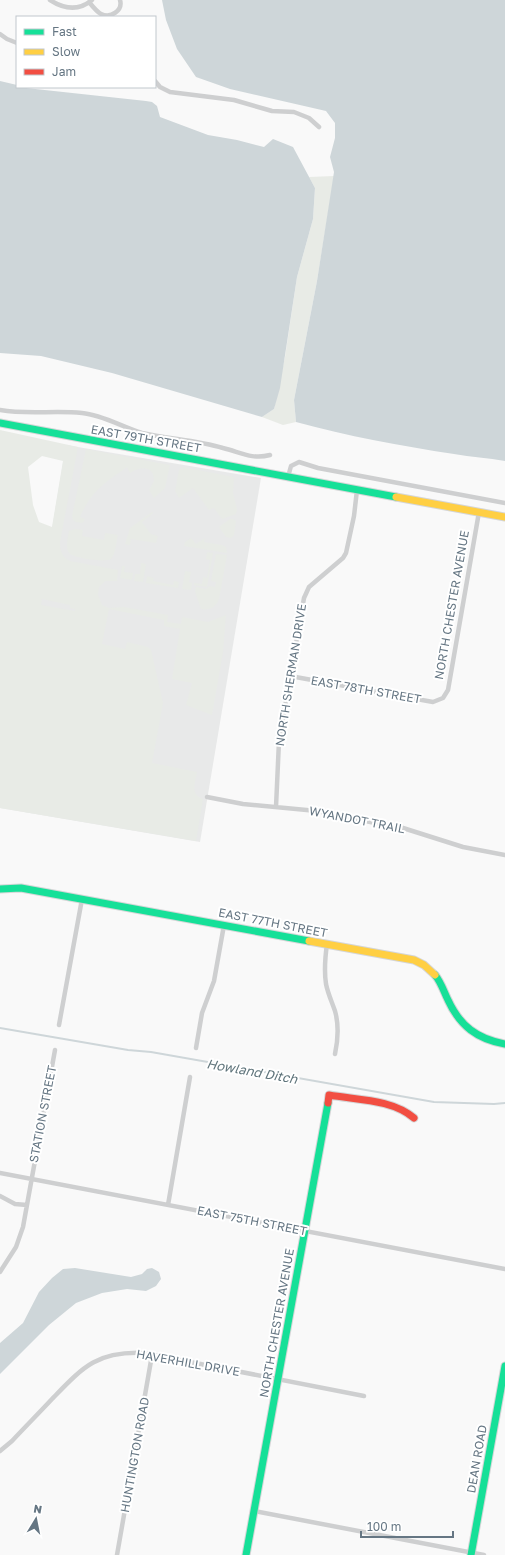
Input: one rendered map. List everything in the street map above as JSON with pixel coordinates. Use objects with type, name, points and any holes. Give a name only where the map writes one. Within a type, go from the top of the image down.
[{"type":"street","points":[[50,0],[66,7],[80,7],[91,1],[102,15],[108,16],[118,11],[121,6],[120,0]]},
{"type":"street","points":[[0,34],[16,43]]},
{"type":"street","points":[[156,82],[160,87],[170,92],[234,100],[272,111],[294,112],[309,118],[319,127]]},
{"type":"street","points":[[0,410],[24,413],[59,411],[81,412],[144,433],[223,448],[252,457],[270,455]]},
{"type":"street","name":"EAST 79TH STREET","points":[[0,423],[505,517]]},
{"type":"street","points":[[288,477],[291,466],[299,462],[323,469],[505,503]]},
{"type":"street","name":"NORTH SHERMAN DRIVE","points":[[276,807],[279,741],[304,596],[310,587],[343,558],[346,553],[354,516],[357,490]]},
{"type":"street","name":"NORTH CHESTER AVENUE","points":[[442,699],[448,690],[479,512]]},
{"type":"street","name":"EAST 78TH STREET","points":[[290,676],[433,702],[442,699]]},
{"type":"street","name":"WYANDOT TRAIL","points":[[208,798],[243,804],[317,811],[403,828],[458,845],[505,855]]},
{"type":"street","name":"EAST 77TH STREET","points":[[0,889],[22,888],[408,959],[422,964],[430,969],[439,980],[453,1010],[463,1024],[472,1032],[482,1038],[505,1044]]},
{"type":"street","points":[[59,1025],[82,899]]},
{"type":"street","points":[[196,1048],[202,1013],[214,981],[224,925]]},
{"type":"street","points":[[327,944],[325,974],[328,992],[337,1021],[338,1033],[335,1054]]},
{"type":"street","name":"STATION STREET","points":[[0,1272],[10,1258],[19,1239],[27,1205],[55,1050]]},
{"type":"street","points":[[168,1205],[190,1078]]},
{"type":"street","name":"NORTH CHESTER AVENUE","points":[[246,1555],[329,1095],[396,1107],[407,1111],[414,1118]]},
{"type":"street","name":"EAST 75TH STREET","points":[[0,1173],[505,1269]]},
{"type":"street","points":[[0,1196],[15,1204],[27,1205]]},
{"type":"street","name":"HAVERHILL DRIVE","points":[[0,1451],[12,1441],[86,1366],[118,1354],[138,1353],[152,1355],[364,1396]]},
{"type":"street","name":"HUNTINGTON ROAD","points":[[117,1555],[152,1355]]},
{"type":"street","name":"DEAN ROAD","points":[[471,1554],[505,1366]]},
{"type":"street","points":[[254,1511],[471,1554],[484,1555]]},
{"type":"shaded area","points":[[162,0],[505,0],[505,461],[394,444],[335,432],[296,422],[294,400],[317,281],[334,172],[330,157],[335,138],[335,123],[326,111],[230,89],[196,77],[177,49],[166,20]]},
{"type":"shaded area","points":[[0,81],[16,85],[16,88],[152,102],[157,106],[160,117],[208,135],[264,147],[273,139],[293,147],[315,188],[313,219],[297,277],[280,388],[274,409],[262,417],[112,373],[41,356],[0,353]]},
{"type":"shaded area","points":[[334,176],[317,281],[294,400],[296,422],[283,425],[262,417],[274,409],[285,357],[297,277],[313,219],[315,188],[309,177]]},
{"type":"shaded area","points":[[0,430],[78,447],[60,548],[63,556],[70,561],[118,570],[117,581],[105,581],[99,587],[98,595],[102,605],[109,608],[124,607],[168,615],[167,622],[181,624],[182,617],[208,622],[226,615],[223,652],[212,715],[186,705],[192,683],[172,679],[180,629],[164,626],[164,620],[109,609],[102,644],[125,649],[127,642],[148,647],[151,650],[163,703],[152,763],[197,772],[194,788],[196,794],[203,799],[196,841],[0,808]],"holes":[[[42,456],[63,461],[52,527],[39,522],[33,505],[28,467]],[[42,599],[70,605],[70,608],[75,609],[75,611],[41,605]]]},
{"type":"shaded area","points":[[66,445],[261,478],[200,842],[0,808],[0,712],[40,601]]},
{"type":"shaded area","points":[[86,449],[170,465],[165,488],[154,498],[149,490],[154,481],[152,472],[146,468],[142,468],[130,473],[127,467],[94,494],[80,517],[85,519],[84,521],[82,523],[76,522],[73,520],[72,516]]},
{"type":"shaded area","points":[[182,467],[234,477],[233,493],[237,509],[236,514],[222,519],[214,508],[209,510],[193,488],[179,498],[175,491],[179,470]]},
{"type":"shaded area","points":[[152,512],[153,513],[142,522],[151,534],[158,536],[156,543],[131,539],[130,545],[125,544],[130,528]]},
{"type":"shaded area","points":[[230,519],[236,521],[234,535],[231,538],[226,537],[219,527]]},
{"type":"shaded area","points":[[75,529],[83,530],[82,536],[104,540],[105,533],[118,535],[113,557],[108,560],[90,559],[77,557],[69,553],[67,545],[69,531]]},
{"type":"shaded area","points":[[191,538],[196,544],[205,538],[204,542],[222,545],[226,547],[227,553],[184,546],[185,542]]},
{"type":"shaded area","points":[[207,552],[213,553],[207,587],[194,585],[194,583],[202,584],[203,577],[207,578],[210,560],[206,559]]},
{"type":"shaded area","points":[[216,554],[227,555],[219,599],[212,608],[201,609],[195,591],[196,587],[206,589],[210,586],[215,587],[216,582],[211,581]]},
{"type":"shaded area","points":[[141,563],[146,564],[143,582],[134,581],[135,574],[140,574]]},
{"type":"shaded area","points":[[122,566],[125,566],[124,572],[133,573],[132,580],[120,578]]},
{"type":"shaded area","points":[[185,571],[191,572],[189,582],[192,583],[191,590],[182,589]]},
{"type":"shaded area","points":[[147,576],[154,578],[153,581],[173,585],[174,581],[179,582],[178,588],[146,583]]},
{"type":"shaded area","points":[[75,1268],[131,1277],[142,1274],[147,1269],[152,1268],[159,1272],[161,1279],[156,1286],[146,1291],[127,1289],[102,1293],[76,1303],[49,1325],[0,1374],[0,1343],[23,1323],[39,1292],[52,1278],[63,1269]]},
{"type":"waterway","name":"Howland Ditch","points":[[0,1028],[128,1050],[151,1052],[434,1102],[505,1103]]},
{"type":"traffic: fast","points":[[0,423],[396,497]]},
{"type":"traffic: fast","points":[[0,889],[21,888],[309,941]]},
{"type":"traffic: fast","points":[[435,975],[458,1017],[470,1030],[486,1039],[505,1044]]},
{"type":"traffic: fast","points":[[246,1555],[328,1103]]},
{"type":"traffic: fast","points":[[471,1555],[505,1366]]},
{"type":"traffic: slow","points":[[396,497],[505,517]]},
{"type":"traffic: slow","points":[[309,941],[414,960],[424,965],[435,975]]},
{"type":"traffic: jam","points":[[328,1103],[329,1095],[374,1101],[395,1107],[414,1118]]}]
